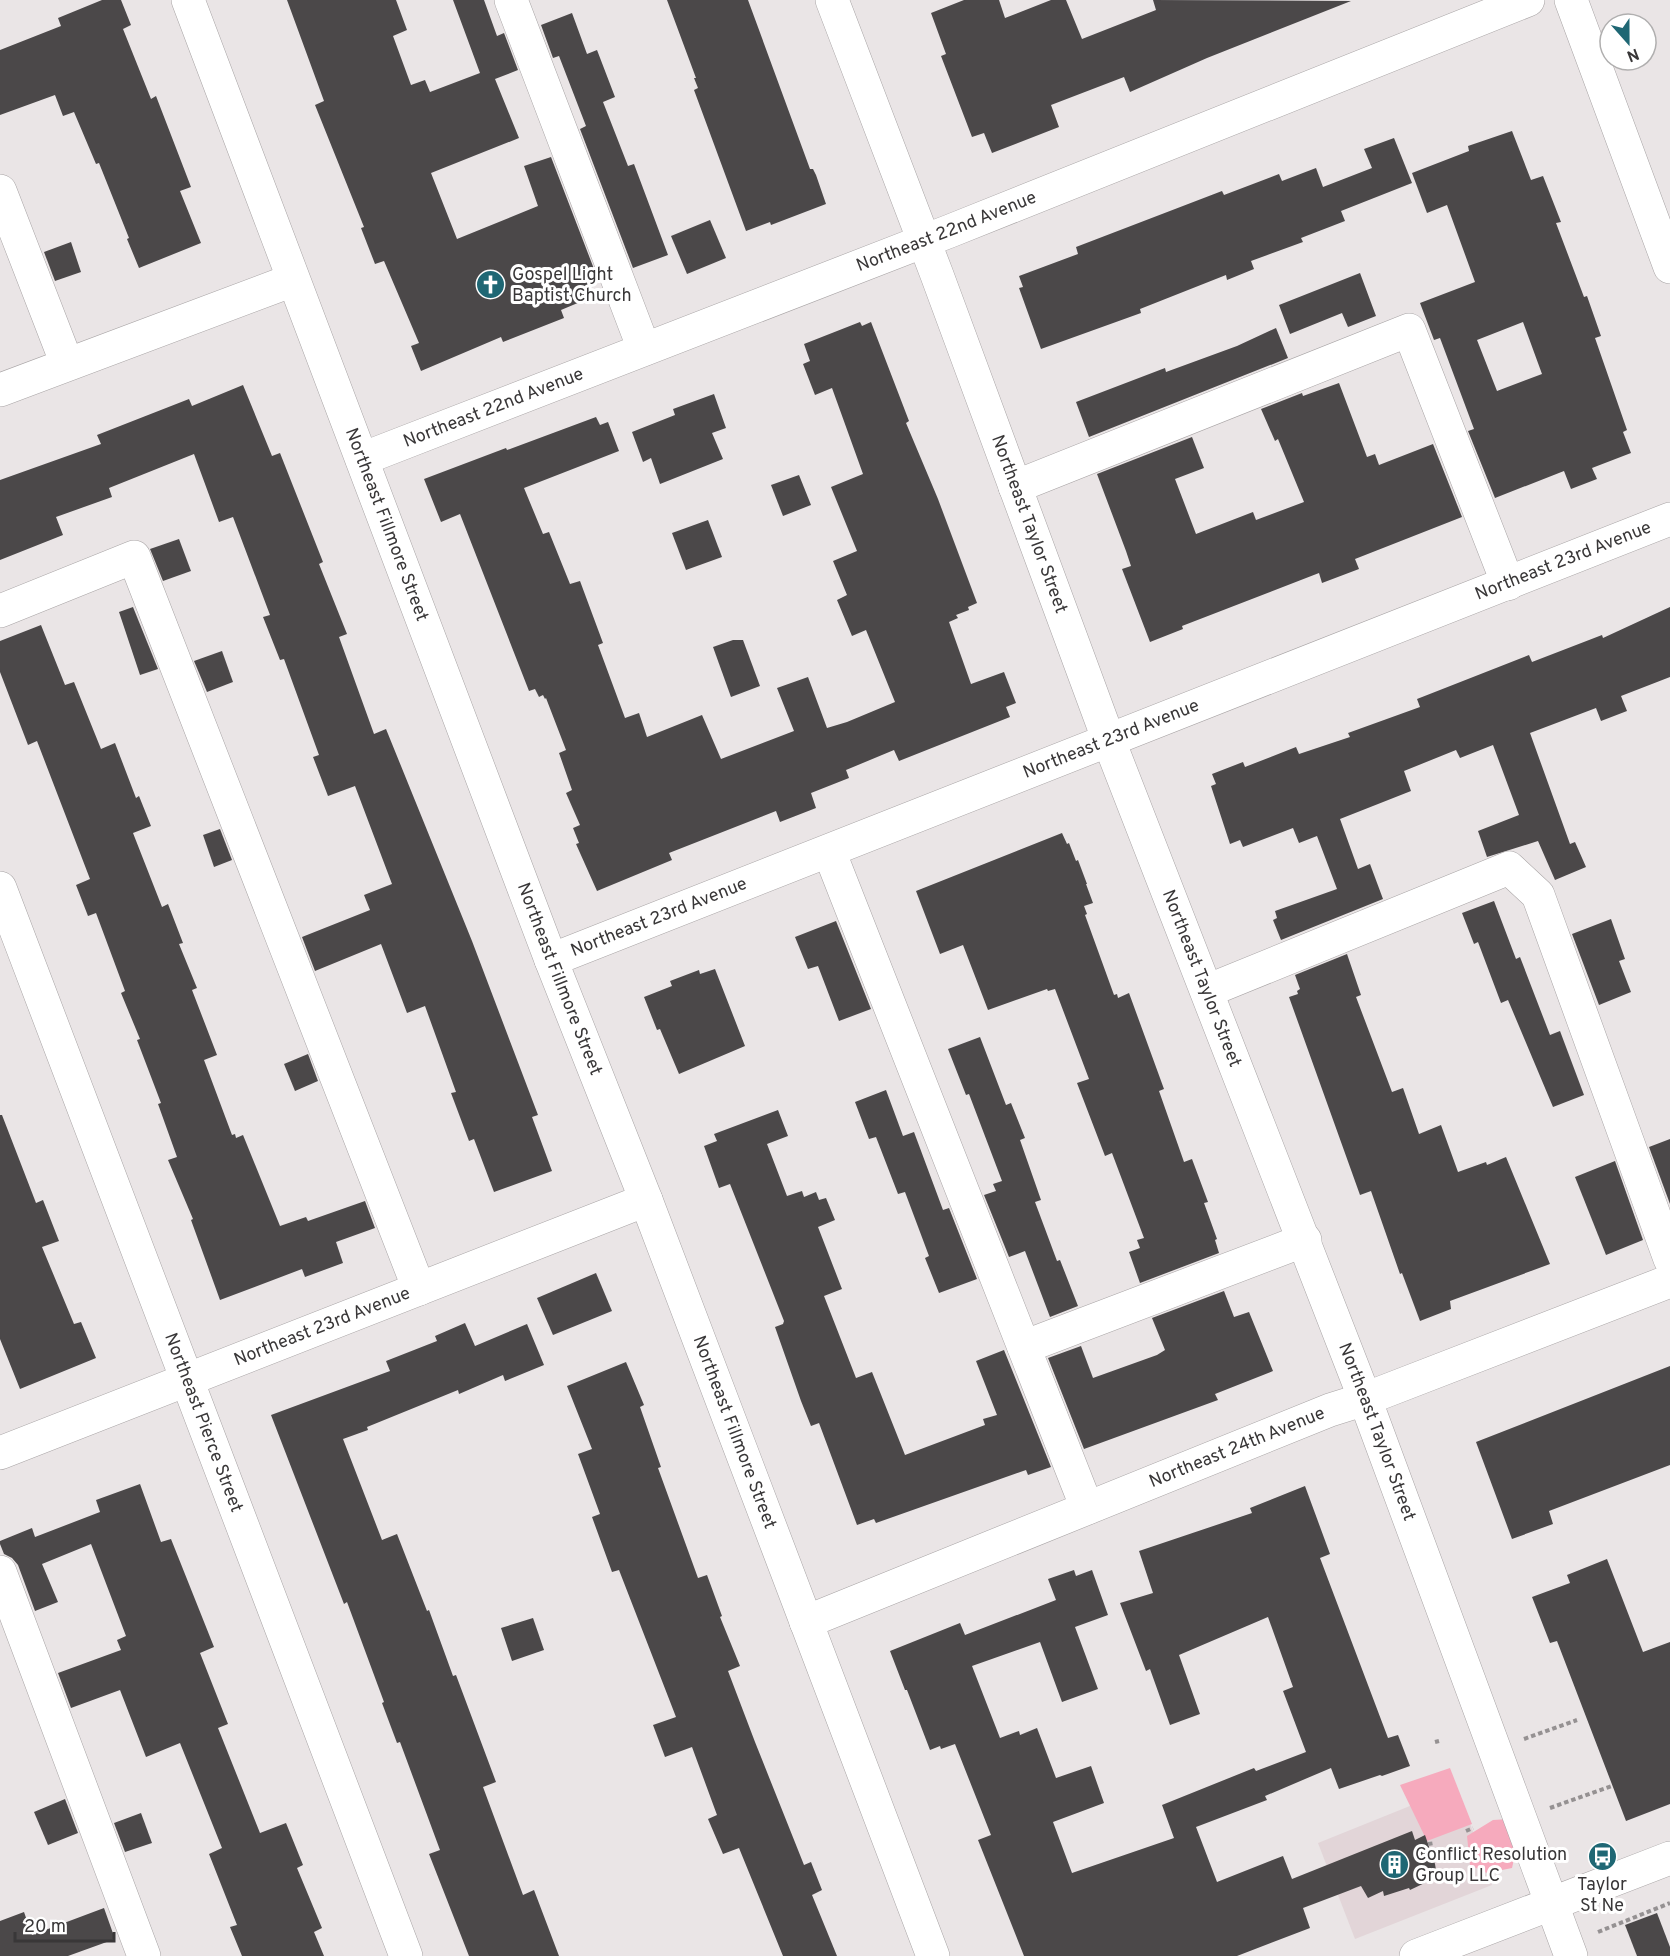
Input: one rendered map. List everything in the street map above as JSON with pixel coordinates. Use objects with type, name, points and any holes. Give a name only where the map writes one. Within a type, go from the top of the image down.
[{"type":"street","name":"Northeast Fillmore Street","points":[[188,0],[551,960],[646,1200],[933,1956]]},
{"type":"street","points":[[512,0],[644,349]]},
{"type":"street","name":"Northeast Taylor Street","points":[[831,0],[924,240],[1109,741],[1305,1240],[1569,1950]]},
{"type":"street","name":"Northeast 22nd Avenue","points":[[362,459],[924,240],[1528,0]]},
{"type":"street","points":[[1571,0],[1670,267]]},
{"type":"street","points":[[0,191],[66,364]]},
{"type":"street","points":[[0,390],[293,280]]},
{"type":"street","points":[[1015,487],[1409,330],[1508,584]]},
{"type":"street","name":"Northeast 23rd Avenue","points":[[551,960],[1670,519]]},
{"type":"street","points":[[0,611],[134,557],[419,1289]]},
{"type":"street","points":[[829,851],[1087,1508]]},
{"type":"street","points":[[1207,991],[1509,868],[1538,895],[1670,1258]]},
{"type":"street","name":"Northeast Pierce Street","points":[[0,888],[406,1956]]},
{"type":"street","name":"Northeast 23rd Avenue","points":[[0,1452],[646,1200]]},
{"type":"street","points":[[1024,1347],[1305,1240]]},
{"type":"street","name":"Northeast 24th Avenue","points":[[806,1622],[1319,1415],[1670,1281]]},
{"type":"street","points":[[0,1572],[144,1956]]},
{"type":"street","points":[[1416,1956],[1670,1858]]},
{"type":"path","points":[[1518,1741],[1577,1720]]},
{"type":"path","points":[[1544,1810],[1612,1786]]},
{"type":"path","points":[[1466,1831],[1473,1828]]},
{"type":"path","points":[[1428,1844],[1435,1843]]},
{"type":"path","points":[[1569,1950],[1670,1903]]},
{"type":"shaded area","points":[[1450,1768],[1472,1824],[1427,1841],[1400,1785]]},
{"type":"shaded area","points":[[1457,1787],[1492,1885],[1355,1939],[1318,1843]]},
{"type":"shaded area","points":[[1509,1819],[1517,1846],[1512,1868],[1487,1873],[1470,1865],[1467,1836],[1493,1820]]},
{"type":"building","points":[[102,0],[121,0],[131,25],[123,29],[151,99],[156,96],[191,187],[180,191],[201,243],[139,268],[99,163],[96,164],[74,112],[63,116],[55,95],[0,115],[0,50],[61,26],[58,18]]},
{"type":"building","points":[[287,0],[396,0],[407,30],[393,36],[411,85],[425,80],[430,92],[480,73],[453,0],[484,0],[497,36],[504,33],[518,70],[495,79],[519,138],[431,173],[457,239],[538,206],[524,166],[551,157],[599,282],[588,287],[592,297],[561,310],[564,318],[503,342],[501,337],[421,371],[411,346],[419,343],[384,261],[375,264],[361,228],[364,227],[315,105],[324,101]]},
{"type":"building","points":[[667,0],[748,0],[810,169],[813,169],[816,175],[826,204],[771,225],[770,222],[746,231],[694,90],[698,88],[694,78],[696,78]]},
{"type":"building","points":[[964,0],[999,0],[1005,18],[1051,0],[1066,0],[1082,39],[1156,10],[1153,0],[1351,1],[1207,58],[1130,92],[1124,77],[1051,105],[1059,127],[992,153],[984,133],[972,137],[941,56],[946,54],[931,13]]},
{"type":"building","points":[[572,13],[587,54],[597,50],[615,97],[603,102],[628,166],[634,164],[668,255],[633,268],[580,129],[586,126],[559,56],[553,58],[541,25]]},
{"type":"building","points":[[1512,131],[1531,180],[1543,176],[1561,222],[1556,223],[1601,336],[1595,338],[1627,430],[1623,432],[1631,453],[1592,468],[1597,479],[1571,489],[1564,471],[1495,498],[1468,431],[1474,429],[1440,338],[1434,340],[1420,303],[1475,282],[1447,205],[1427,213],[1412,173],[1469,151],[1468,146]],"holes":[[[1523,322],[1542,374],[1497,391],[1477,340]]]},
{"type":"building","points":[[1394,138],[1412,183],[1341,211],[1345,221],[1301,238],[1303,242],[1251,261],[1254,269],[1227,280],[1226,275],[1140,309],[1141,313],[1041,349],[1019,288],[1023,287],[1019,276],[1078,254],[1076,247],[1222,191],[1224,195],[1279,174],[1282,181],[1316,168],[1323,187],[1372,168],[1364,149]]},
{"type":"building","points":[[710,220],[726,258],[687,274],[671,236]]},
{"type":"building","points":[[71,242],[81,272],[55,281],[44,252]]},
{"type":"building","points":[[1360,273],[1376,316],[1348,327],[1342,313],[1290,334],[1279,305]]},
{"type":"building","points":[[860,322],[862,326],[871,322],[909,421],[906,423],[938,499],[977,603],[968,607],[969,610],[956,615],[958,618],[949,622],[971,684],[1004,672],[1016,703],[1006,707],[1010,717],[899,761],[894,750],[846,770],[849,778],[811,793],[816,808],[780,822],[776,811],[669,853],[672,860],[597,891],[576,844],[579,843],[573,828],[580,825],[566,793],[572,790],[559,753],[566,750],[546,698],[543,695],[539,697],[535,689],[529,691],[460,514],[441,522],[424,479],[596,417],[600,425],[608,422],[619,451],[524,488],[543,534],[549,532],[570,584],[580,581],[603,643],[598,645],[625,718],[639,713],[647,737],[702,715],[721,759],[794,731],[777,688],[808,677],[827,728],[847,722],[895,702],[866,630],[852,636],[837,600],[847,595],[833,561],[857,551],[831,487],[863,474],[832,388],[815,395],[803,364],[810,361],[804,344]]},
{"type":"building","points":[[1276,328],[1288,358],[1089,437],[1076,402],[1165,368],[1166,372],[1237,346]]},
{"type":"building","points":[[1339,383],[1367,457],[1375,454],[1379,465],[1433,444],[1462,517],[1355,559],[1359,569],[1322,583],[1319,573],[1182,626],[1183,629],[1150,642],[1122,569],[1131,566],[1097,474],[1192,437],[1204,468],[1175,479],[1196,534],[1253,512],[1256,520],[1304,502],[1278,439],[1275,441],[1261,409],[1302,393],[1303,396]]},
{"type":"building","points":[[243,385],[272,456],[280,453],[323,562],[319,564],[347,634],[339,637],[374,734],[386,729],[472,941],[538,1115],[532,1117],[552,1171],[494,1192],[474,1139],[469,1141],[451,1093],[456,1092],[425,1006],[407,1013],[381,944],[315,971],[302,937],[370,910],[364,895],[392,884],[355,786],[328,796],[313,757],[319,755],[284,659],[280,660],[263,617],[270,615],[233,517],[219,522],[194,454],[109,488],[112,497],[56,517],[63,535],[0,560],[0,480],[101,444],[97,435],[189,399],[192,406]]},
{"type":"building","points":[[714,394],[726,428],[712,433],[723,459],[660,484],[651,458],[643,462],[632,432],[675,415],[673,409]]},
{"type":"building","points":[[799,475],[811,505],[783,516],[771,485]]},
{"type":"building","points":[[708,520],[722,557],[686,570],[672,533]]},
{"type":"building","points":[[179,539],[191,571],[163,581],[150,549]]},
{"type":"building","points":[[133,607],[158,669],[140,675],[119,612]]},
{"type":"building","points":[[1670,607],[1670,677],[1621,696],[1627,711],[1601,721],[1596,708],[1530,733],[1570,844],[1575,842],[1586,867],[1555,880],[1538,841],[1487,857],[1478,831],[1519,815],[1493,745],[1460,758],[1456,750],[1404,771],[1411,791],[1340,819],[1358,869],[1370,864],[1383,899],[1281,940],[1273,920],[1277,918],[1275,911],[1337,889],[1317,836],[1299,843],[1293,828],[1243,847],[1240,840],[1230,844],[1211,786],[1216,784],[1212,774],[1243,762],[1245,767],[1296,747],[1299,754],[1350,737],[1348,733],[1420,707],[1417,699],[1529,655],[1532,662],[1602,635],[1603,638]]},
{"type":"building","points":[[41,625],[65,685],[74,682],[101,749],[115,743],[136,798],[139,796],[151,826],[133,833],[162,907],[168,904],[183,943],[179,944],[197,988],[192,990],[217,1055],[204,1060],[232,1135],[235,1134],[236,1138],[243,1135],[280,1226],[306,1217],[308,1221],[365,1201],[375,1228],[336,1242],[343,1263],[305,1277],[302,1269],[220,1300],[191,1220],[193,1219],[168,1160],[177,1157],[158,1104],[161,1103],[137,1040],[140,1039],[121,993],[125,991],[96,913],[88,916],[76,885],[90,879],[37,741],[28,745],[0,672],[0,641]]},
{"type":"building","points":[[733,640],[743,640],[760,686],[731,697],[713,647]]},
{"type":"building","points":[[222,651],[233,682],[207,692],[194,661]]},
{"type":"building","points":[[220,829],[232,860],[214,867],[203,835]]},
{"type":"building","points":[[1062,833],[1076,861],[1078,860],[1087,884],[1093,903],[1084,906],[1087,914],[1085,915],[1114,995],[1117,994],[1118,998],[1129,993],[1164,1089],[1159,1091],[1184,1162],[1192,1159],[1208,1202],[1204,1203],[1217,1239],[1215,1240],[1219,1253],[1140,1283],[1129,1252],[1140,1248],[1137,1240],[1144,1238],[1112,1153],[1105,1156],[1077,1083],[1089,1079],[1055,989],[1048,991],[1047,989],[988,1010],[963,945],[940,954],[916,891]]},
{"type":"building","points":[[1494,901],[1516,959],[1520,957],[1550,1035],[1560,1031],[1584,1095],[1553,1107],[1508,1000],[1501,1003],[1478,942],[1474,944],[1462,913]]},
{"type":"building","points":[[1611,919],[1625,959],[1619,961],[1631,992],[1599,1005],[1572,934]]},
{"type":"building","points":[[836,921],[871,1009],[839,1021],[818,966],[808,969],[795,937]]},
{"type":"building","points":[[1347,954],[1361,995],[1356,997],[1392,1092],[1403,1088],[1419,1134],[1441,1125],[1458,1172],[1486,1162],[1487,1165],[1506,1157],[1550,1264],[1450,1301],[1451,1309],[1420,1321],[1402,1273],[1400,1274],[1371,1191],[1360,1195],[1289,997],[1298,994],[1297,991],[1300,989],[1295,975]]},
{"type":"building","points":[[715,969],[745,1046],[679,1074],[660,1029],[657,1030],[644,997],[672,986],[670,981],[699,970],[700,974]]},
{"type":"building","points":[[980,1037],[1006,1105],[1011,1103],[1025,1138],[1020,1140],[1041,1200],[1035,1202],[1057,1261],[1060,1260],[1078,1306],[1050,1317],[1025,1251],[1009,1257],[984,1195],[996,1191],[993,1184],[1002,1181],[969,1094],[966,1095],[948,1049]]},
{"type":"building","points":[[308,1054],[318,1081],[295,1091],[284,1064]]},
{"type":"building","points":[[886,1090],[903,1136],[914,1132],[943,1210],[949,1208],[977,1279],[939,1293],[925,1258],[929,1256],[905,1192],[898,1194],[876,1137],[869,1139],[855,1102]]},
{"type":"building","points":[[778,1110],[788,1136],[767,1144],[787,1196],[802,1191],[804,1197],[816,1192],[819,1200],[826,1198],[835,1220],[818,1227],[842,1289],[824,1296],[856,1378],[872,1372],[905,1455],[985,1425],[983,1419],[997,1415],[976,1361],[1004,1350],[1051,1467],[1028,1475],[1026,1470],[876,1523],[874,1519],[857,1525],[819,1423],[811,1426],[801,1401],[775,1327],[783,1324],[784,1321],[730,1184],[719,1188],[704,1146],[717,1141],[714,1134]]},
{"type":"building","points":[[0,1115],[2,1115],[36,1203],[43,1200],[59,1241],[42,1247],[74,1324],[81,1322],[96,1358],[20,1389],[0,1339]]},
{"type":"building","points":[[1670,1139],[1670,1204],[1649,1147]]},
{"type":"building","points":[[1615,1161],[1643,1240],[1606,1255],[1575,1177]]},
{"type":"building","points":[[596,1273],[612,1311],[553,1335],[537,1298]]},
{"type":"building","points":[[1224,1291],[1234,1317],[1249,1312],[1273,1371],[1215,1394],[1218,1400],[1084,1449],[1048,1358],[1081,1346],[1093,1378],[1157,1355],[1165,1350],[1152,1318]]},
{"type":"building","points":[[465,1323],[475,1346],[527,1324],[544,1365],[505,1381],[503,1375],[459,1394],[458,1390],[343,1439],[382,1540],[397,1534],[427,1611],[429,1610],[496,1782],[483,1787],[523,1895],[534,1890],[559,1956],[469,1956],[429,1854],[440,1850],[400,1742],[397,1743],[382,1703],[384,1702],[347,1602],[344,1604],[271,1415],[390,1371],[386,1361],[437,1341],[435,1336]]},
{"type":"building","points":[[626,1362],[644,1405],[640,1407],[661,1467],[658,1468],[698,1578],[707,1575],[722,1616],[720,1617],[740,1666],[728,1671],[804,1865],[811,1862],[822,1890],[812,1895],[837,1956],[783,1956],[739,1848],[723,1854],[708,1819],[717,1815],[692,1747],[665,1757],[653,1725],[676,1717],[619,1570],[612,1572],[592,1517],[600,1514],[578,1454],[592,1449],[567,1386]]},
{"type":"building","points":[[1670,1366],[1670,1465],[1549,1511],[1553,1524],[1512,1539],[1476,1442]]},
{"type":"building","points":[[140,1484],[161,1542],[171,1539],[214,1647],[200,1653],[228,1724],[218,1728],[260,1833],[286,1823],[303,1865],[297,1868],[322,1928],[314,1932],[324,1956],[242,1956],[230,1927],[237,1925],[209,1854],[222,1848],[180,1743],[146,1757],[120,1690],[71,1708],[58,1673],[121,1650],[117,1640],[126,1636],[91,1544],[42,1564],[58,1602],[35,1611],[18,1565],[4,1554],[0,1544],[0,1541],[32,1528],[35,1537],[100,1512],[96,1500]]},
{"type":"building","points":[[1305,1486],[1330,1554],[1320,1558],[1388,1738],[1398,1735],[1410,1766],[1339,1789],[1331,1768],[1265,1796],[1267,1800],[1196,1827],[1217,1882],[1283,1856],[1292,1879],[1412,1831],[1415,1840],[1425,1835],[1436,1870],[1431,1880],[1410,1890],[1409,1888],[1384,1896],[1383,1891],[1368,1898],[1361,1886],[1303,1908],[1310,1928],[1237,1956],[1024,1956],[978,1840],[991,1835],[955,1744],[930,1750],[890,1651],[960,1623],[965,1635],[1056,1600],[1048,1579],[1074,1570],[1076,1576],[1092,1570],[1108,1615],[1075,1627],[1098,1689],[1062,1702],[1040,1642],[972,1666],[1000,1738],[1019,1731],[1020,1735],[1037,1728],[1056,1778],[1091,1766],[1104,1803],[1053,1822],[1072,1873],[1174,1838],[1162,1805],[1254,1768],[1256,1771],[1306,1752],[1283,1691],[1293,1687],[1268,1617],[1179,1655],[1200,1714],[1170,1725],[1150,1669],[1146,1671],[1120,1603],[1153,1593],[1139,1551],[1252,1513],[1250,1508]]},
{"type":"building","points":[[1607,1559],[1643,1652],[1670,1642],[1670,1804],[1626,1821],[1557,1641],[1550,1643],[1532,1597],[1570,1583],[1567,1575]]},
{"type":"building","points":[[533,1618],[544,1650],[512,1661],[501,1628]]},
{"type":"building","points":[[65,1799],[78,1833],[48,1845],[34,1812]]},
{"type":"building","points":[[141,1813],[152,1843],[125,1852],[114,1823]]},
{"type":"building","points":[[104,1908],[115,1939],[68,1956],[0,1956],[0,1921],[24,1912],[32,1935]]},
{"type":"building","points":[[1657,1913],[1670,1947],[1670,1956],[1637,1956],[1625,1925]]},
{"type":"place","name":"Gospel Light Baptist Church","points":[[491,285]]},
{"type":"place","name":"Taylor St Ne","points":[[1602,1856]]},
{"type":"place","name":"Conflict Resolution Group LLC","points":[[1394,1865]]}]
